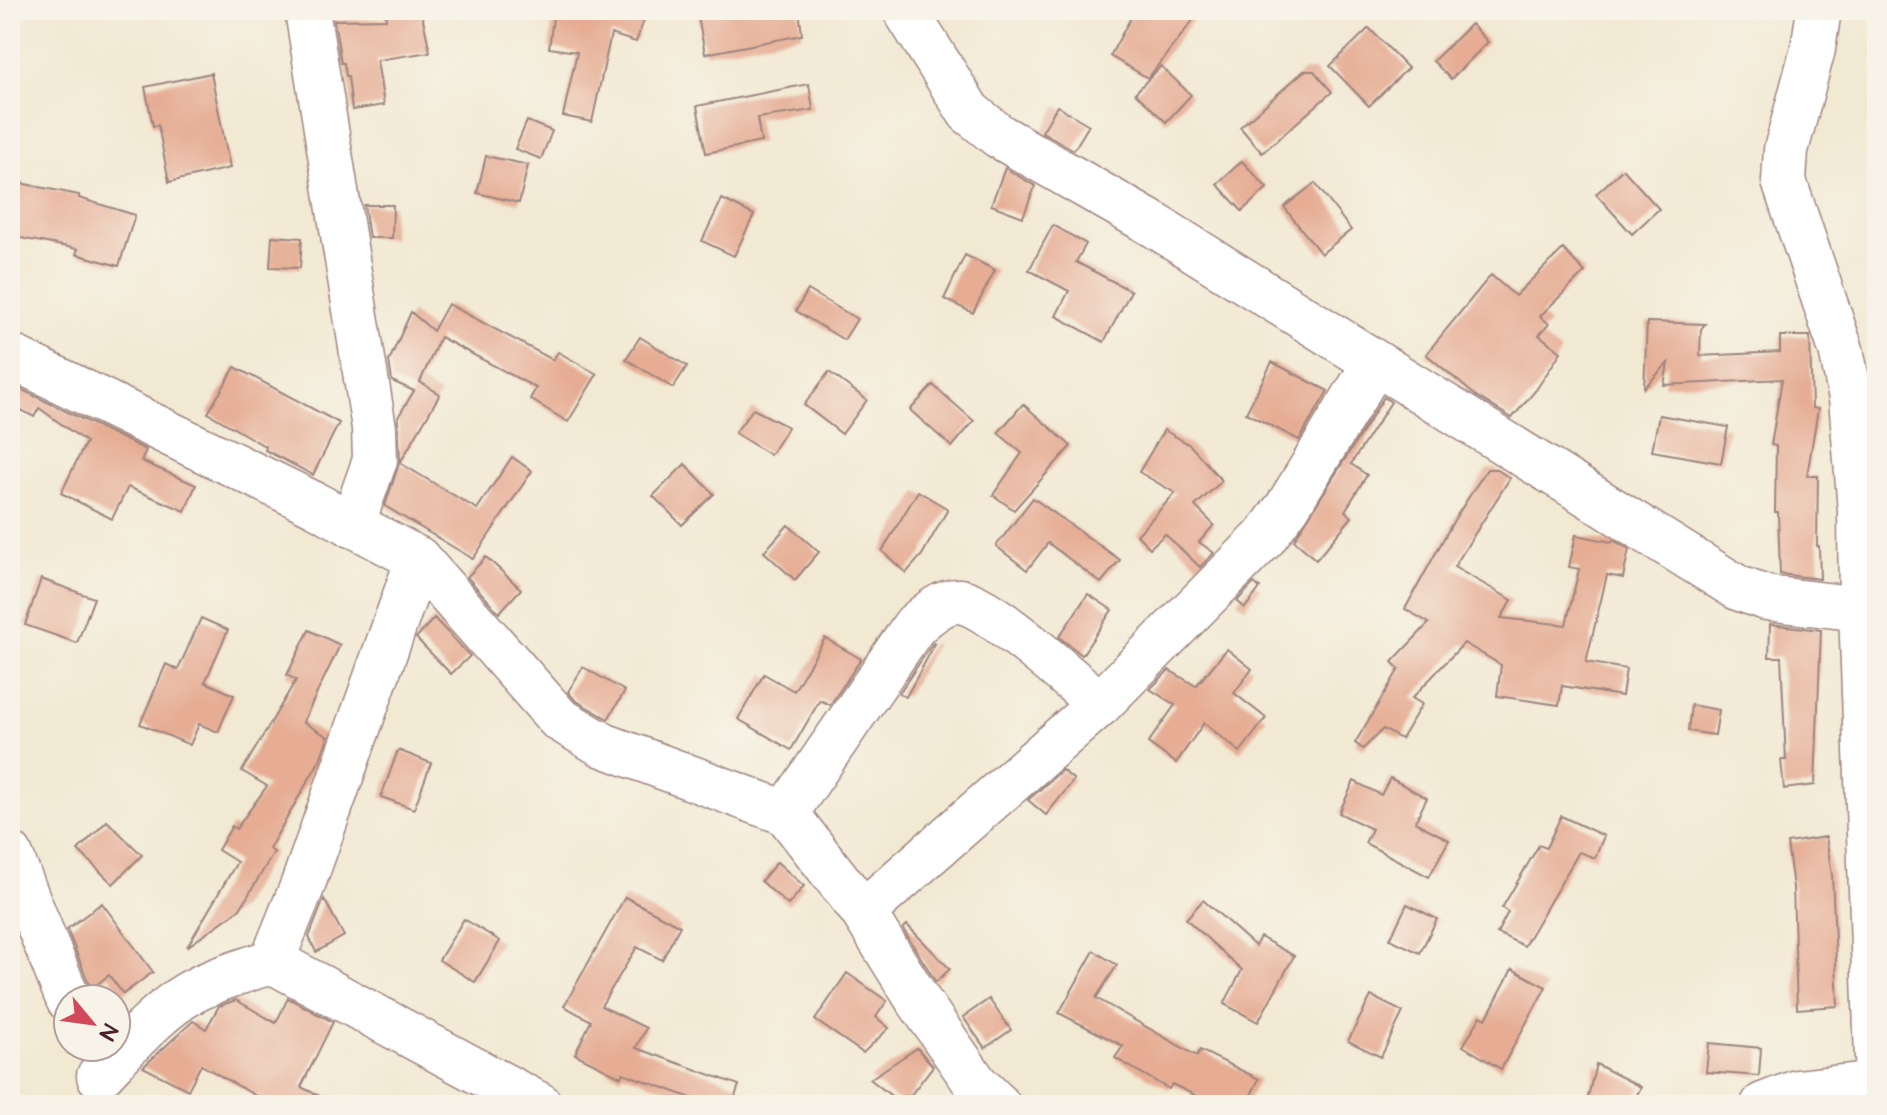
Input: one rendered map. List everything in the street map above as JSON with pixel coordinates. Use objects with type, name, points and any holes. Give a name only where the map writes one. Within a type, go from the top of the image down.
[{"type":"street","points":[[307,10],[374,428],[375,460],[352,525]]},
{"type":"street","points":[[905,10],[969,112],[999,136],[1156,226],[1738,588],[1766,598],[1861,609]]},
{"type":"street","points":[[1819,10],[1813,49],[1786,150],[1784,181],[1841,350],[1869,512],[1861,609],[1877,1059]]},
{"type":"street","points":[[10,356],[418,559],[559,719],[603,745],[786,813],[863,912],[976,1084],[998,1105]]},
{"type":"street","points":[[863,912],[1100,704],[1265,537],[1288,506],[1375,363]]},
{"type":"street","points":[[99,1076],[180,999],[272,961],[302,887],[418,559]]},
{"type":"street","points":[[786,813],[915,625],[936,608],[958,601],[987,611],[1100,704]]},
{"type":"street","points":[[10,854],[62,983]]},
{"type":"street","points":[[272,961],[540,1105]]},
{"type":"street","points":[[1763,1105],[1797,1092],[1877,1083]]},
{"type":"building","points":[[385,10],[421,10],[430,52],[377,60],[384,105],[352,110],[348,76],[344,63],[341,63],[334,20],[386,19]]},
{"type":"building","points":[[554,10],[595,10],[645,17],[636,42],[611,34],[592,122],[563,116],[577,52],[549,48]]},
{"type":"building","points":[[735,10],[799,10],[802,35],[705,54],[698,17]]},
{"type":"building","points":[[1135,10],[1201,10],[1148,78],[1110,56]]},
{"type":"building","points":[[1471,24],[1488,42],[1451,79],[1433,61]]},
{"type":"building","points":[[1369,28],[1408,68],[1369,106],[1330,66]]},
{"type":"building","points":[[1161,66],[1191,95],[1166,122],[1135,93]]},
{"type":"building","points":[[1304,71],[1314,71],[1332,92],[1262,153],[1240,127]]},
{"type":"building","points":[[211,73],[230,168],[169,182],[158,125],[153,126],[145,87]]},
{"type":"building","points":[[809,84],[813,110],[757,118],[761,142],[706,153],[697,106]]},
{"type":"building","points":[[1057,106],[1089,125],[1074,150],[1042,132]]},
{"type":"building","points":[[527,121],[552,131],[541,159],[515,149]]},
{"type":"building","points":[[486,156],[528,165],[519,203],[477,193]]},
{"type":"building","points":[[1242,161],[1267,188],[1242,211],[1217,184]]},
{"type":"building","points":[[1005,168],[1035,186],[1023,217],[991,205]]},
{"type":"building","points":[[1623,169],[1659,209],[1632,234],[1596,194]]},
{"type":"building","points":[[10,181],[79,195],[79,198],[135,215],[119,266],[76,254],[78,249],[10,236]]},
{"type":"building","points":[[1315,183],[1351,230],[1321,254],[1284,207]]},
{"type":"building","points":[[722,199],[754,215],[734,256],[702,241]]},
{"type":"building","points":[[364,205],[393,205],[392,238],[369,238]]},
{"type":"building","points":[[1053,225],[1086,244],[1076,262],[1131,291],[1104,342],[1056,316],[1069,291],[1029,270]]},
{"type":"building","points":[[272,236],[302,238],[300,268],[270,267]]},
{"type":"building","points":[[1563,249],[1585,272],[1540,316],[1549,324],[1539,335],[1561,352],[1536,390],[1512,418],[1476,396],[1426,354],[1491,275],[1515,296]]},
{"type":"building","points":[[965,255],[995,270],[973,313],[944,299]]},
{"type":"building","points":[[808,290],[857,319],[844,340],[796,311]]},
{"type":"building","points":[[448,304],[553,360],[558,352],[597,374],[568,422],[530,399],[536,388],[440,337],[420,382],[440,394],[400,463],[477,509],[512,457],[532,471],[473,559],[385,506],[400,460],[398,417],[414,391],[392,381],[389,361],[411,312],[433,331]]},
{"type":"building","points":[[1647,322],[1705,324],[1701,329],[1700,356],[1780,352],[1780,336],[1810,336],[1812,408],[1818,409],[1807,476],[1818,476],[1820,579],[1780,574],[1778,512],[1775,512],[1776,446],[1771,445],[1782,379],[1664,385],[1668,363],[1644,388]]},
{"type":"building","points":[[640,337],[687,366],[673,388],[626,359]]},
{"type":"building","points":[[1272,362],[1328,391],[1299,440],[1246,413]]},
{"type":"building","points":[[235,367],[339,423],[313,475],[265,450],[266,447],[208,413]]},
{"type":"building","points":[[829,372],[867,400],[842,434],[804,405]]},
{"type":"building","points":[[10,384],[146,450],[141,461],[196,485],[185,511],[128,487],[112,519],[61,493],[86,442],[39,408],[34,417],[10,404]]},
{"type":"building","points":[[933,385],[974,421],[952,447],[910,410]]},
{"type":"building","points":[[1384,397],[1391,402],[1351,464],[1367,475],[1345,511],[1352,517],[1316,560],[1294,540]]},
{"type":"building","points":[[1023,404],[1071,446],[1014,510],[993,495],[1022,453],[998,433]]},
{"type":"building","points":[[753,409],[788,427],[770,455],[735,433]]},
{"type":"building","points":[[1659,415],[1728,427],[1721,463],[1652,451]]},
{"type":"building","points":[[1164,430],[1190,445],[1222,481],[1195,506],[1214,525],[1199,542],[1214,553],[1200,567],[1165,534],[1150,548],[1137,535],[1175,493],[1139,472]]},
{"type":"building","points":[[685,464],[714,494],[682,525],[653,496]]},
{"type":"building","points":[[1487,469],[1496,469],[1510,478],[1454,567],[1512,600],[1501,618],[1566,625],[1579,569],[1569,567],[1576,535],[1613,540],[1629,549],[1623,578],[1607,575],[1586,662],[1626,669],[1622,696],[1562,686],[1559,705],[1497,696],[1501,665],[1464,643],[1412,698],[1422,704],[1401,739],[1383,729],[1363,749],[1355,743],[1399,669],[1392,662],[1429,623],[1405,609],[1454,520]]},
{"type":"building","points":[[918,491],[948,509],[922,555],[906,573],[882,551]]},
{"type":"building","points":[[1033,498],[1120,560],[1101,583],[1048,543],[1027,570],[996,546]]},
{"type":"building","points":[[788,525],[819,552],[795,580],[764,552]]},
{"type":"building","points":[[486,557],[521,589],[499,613],[467,577]]},
{"type":"building","points":[[41,579],[94,598],[77,643],[25,625]]},
{"type":"building","points":[[1254,583],[1260,588],[1245,608],[1237,601]]},
{"type":"building","points":[[1088,594],[1112,610],[1082,655],[1059,637]]},
{"type":"building","points":[[201,618],[228,630],[205,682],[234,695],[218,732],[199,724],[190,745],[140,724],[166,664],[178,670]]},
{"type":"building","points":[[434,618],[470,656],[451,674],[416,638]]},
{"type":"building","points":[[1770,624],[1821,630],[1815,785],[1784,789],[1781,760],[1786,760],[1781,657],[1769,657]]},
{"type":"building","points":[[309,630],[340,645],[303,722],[328,737],[320,760],[269,849],[274,852],[240,909],[187,947],[237,862],[218,850],[232,826],[236,829],[267,786],[242,771],[296,680],[287,675]]},
{"type":"building","points":[[825,638],[861,659],[830,705],[820,700],[791,750],[738,719],[764,674],[794,691]]},
{"type":"building","points":[[933,643],[906,697],[899,693]]},
{"type":"building","points":[[1227,649],[1252,669],[1234,693],[1266,718],[1240,752],[1204,723],[1176,763],[1148,743],[1175,705],[1150,689],[1169,670],[1196,686]]},
{"type":"building","points":[[583,667],[625,691],[608,719],[575,700],[568,692]]},
{"type":"building","points":[[1691,705],[1719,710],[1715,735],[1688,731]]},
{"type":"building","points":[[398,750],[431,763],[414,809],[381,797]]},
{"type":"building","points":[[1062,770],[1074,780],[1046,815],[1028,800]]},
{"type":"building","points":[[1390,778],[1427,798],[1415,822],[1449,840],[1429,877],[1365,843],[1372,829],[1339,813],[1354,781],[1381,795]]},
{"type":"building","points":[[1561,816],[1604,836],[1595,858],[1579,852],[1524,946],[1497,933],[1508,912],[1502,908],[1539,845],[1546,848]]},
{"type":"building","points":[[107,821],[142,855],[113,884],[78,850]]},
{"type":"building","points":[[1826,837],[1832,875],[1838,1006],[1797,1009],[1793,887],[1787,843]]},
{"type":"building","points":[[777,862],[804,886],[788,905],[761,881]]},
{"type":"building","points":[[625,897],[680,926],[662,960],[637,947],[601,1006],[646,1028],[636,1048],[739,1085],[732,1105],[695,1105],[697,1100],[623,1073],[621,1077],[575,1054],[591,1021],[564,1006]]},
{"type":"building","points":[[324,899],[344,936],[316,952],[309,937]]},
{"type":"building","points":[[1203,900],[1255,946],[1260,937],[1294,956],[1258,1022],[1224,1004],[1242,970],[1186,919]]},
{"type":"building","points":[[102,903],[153,972],[132,987],[132,983],[115,983],[109,975],[99,983],[89,983],[67,929]]},
{"type":"building","points":[[1407,904],[1437,919],[1420,953],[1390,939]]},
{"type":"building","points":[[464,919],[500,941],[475,982],[439,960]]},
{"type":"building","points":[[907,925],[950,969],[936,982],[903,929]]},
{"type":"building","points":[[1094,951],[1117,965],[1096,998],[1197,1056],[1200,1050],[1259,1079],[1246,1105],[1215,1105],[1172,1084],[1169,1089],[1115,1058],[1123,1046],[1059,1013]]},
{"type":"building","points":[[1512,969],[1546,987],[1501,1069],[1463,1046],[1481,1016],[1486,1019]]},
{"type":"building","points":[[847,973],[887,1001],[876,1017],[889,1028],[863,1053],[815,1020]]},
{"type":"building","points":[[1371,996],[1403,1012],[1381,1057],[1348,1041]]},
{"type":"building","points":[[288,998],[333,1022],[301,1087],[338,1105],[272,1105],[201,1065],[188,1090],[143,1067],[193,1021],[206,1029],[219,1006],[236,1000],[276,1023]]},
{"type":"building","points":[[989,999],[1011,1030],[985,1048],[963,1017]]},
{"type":"building","points":[[1709,1043],[1761,1048],[1759,1076],[1706,1072]]},
{"type":"building","points":[[917,1048],[933,1066],[903,1105],[870,1079]]},
{"type":"building","points":[[1596,1064],[1641,1087],[1632,1105],[1586,1105]]}]
